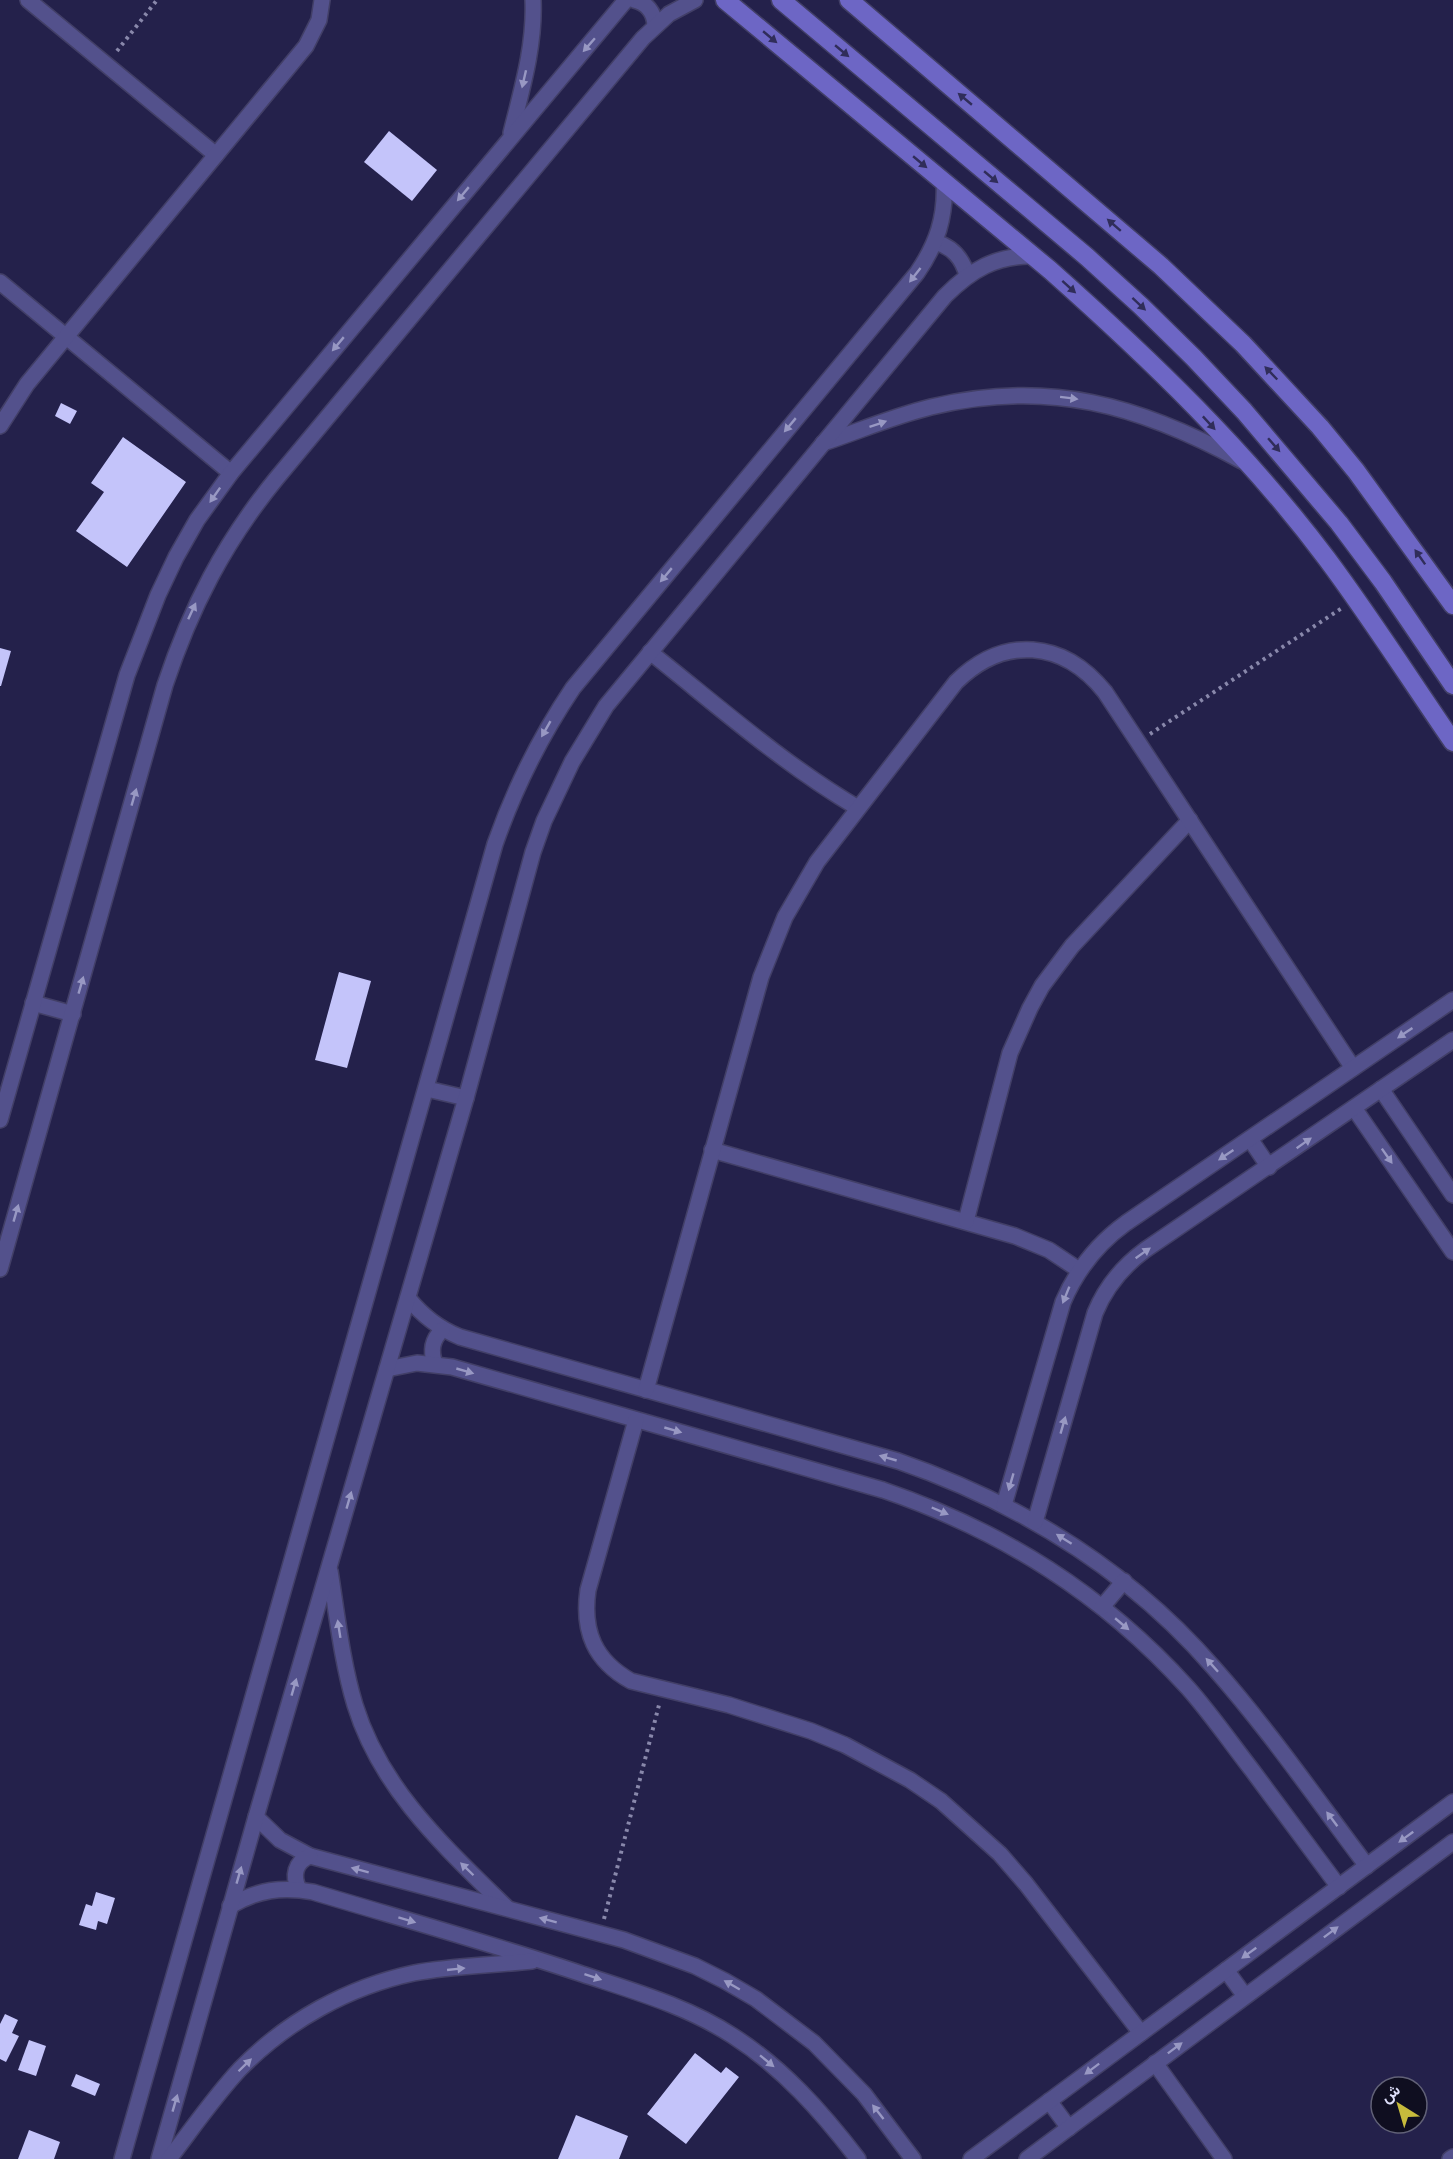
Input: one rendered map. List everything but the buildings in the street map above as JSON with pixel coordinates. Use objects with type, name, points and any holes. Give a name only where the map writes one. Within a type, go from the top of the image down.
[{"type":"main road","points":[[725,0],[1034,256],[1141,353],[1248,464],[1326,558],[1453,742]]},
{"type":"main road","points":[[781,0],[1087,257],[1194,358],[1258,427],[1339,523],[1383,582],[1453,685]]},
{"type":"main road","points":[[849,0],[1161,266],[1243,344],[1356,471],[1453,605]]},
{"type":"street","points":[[28,0],[216,155]]},
{"type":"street","points":[[0,426],[27,384],[306,46],[319,20],[322,0]]},
{"type":"street","points":[[510,136],[527,68],[533,0]]},
{"type":"street","points":[[0,1120],[127,675],[158,595],[197,520],[231,473],[510,136],[629,0],[645,4],[650,9],[655,25]]},
{"type":"street","points":[[0,1269],[165,685],[188,621],[219,560],[237,531],[276,479],[655,25],[669,14],[695,0]]},
{"type":"street","points":[[122,2159],[499,832],[520,778],[554,717],[595,660],[917,273],[935,242],[944,212],[945,182]]},
{"type":"street","points":[[935,242],[950,248],[956,254],[967,275]]},
{"type":"street","points":[[159,2159],[230,1906],[466,1098],[533,852],[557,791],[588,733],[606,706],[945,296],[967,275],[990,262],[1019,256],[1034,256]]},
{"type":"street","points":[[0,282],[231,473]]},
{"type":"street","points":[[823,443],[900,417],[962,401],[1004,396],[1059,397],[1092,401],[1153,420],[1191,435],[1248,464]]},
{"type":"street","points":[[646,1390],[761,977],[772,946],[800,889],[817,862],[956,682],[979,663],[1006,651],[1021,649],[1045,652],[1068,660],[1082,669],[1105,692],[1353,1068]]},
{"type":"street","points":[[650,652],[783,759],[858,808]]},
{"type":"street","points":[[966,1221],[1010,1053],[1042,986],[1072,946],[1190,820]]},
{"type":"street","points":[[1004,1505],[1063,1302],[1079,1270],[1095,1248],[1111,1234],[1453,1000]]},
{"type":"street","points":[[33,1003],[73,1014]]},
{"type":"street","points":[[1035,1522],[1095,1313],[1110,1284],[1132,1260],[1453,1040]]},
{"type":"street","points":[[427,1089],[466,1098]]},
{"type":"street","points":[[1381,1089],[1453,1195]]},
{"type":"street","points":[[1354,1108],[1453,1252]]},
{"type":"street","points":[[1250,1139],[1269,1167]]},
{"type":"street","points":[[712,1150],[1033,1242],[1079,1270]]},
{"type":"street","points":[[408,1298],[427,1319],[442,1330],[460,1337],[898,1461],[941,1476],[1035,1522],[1072,1544],[1124,1581],[1166,1618],[1214,1667],[1367,1866]]},
{"type":"street","points":[[435,1364],[432,1349],[437,1335],[442,1330]]},
{"type":"street","points":[[387,1369],[417,1364],[435,1364],[636,1420],[884,1490],[925,1504],[1005,1542],[1042,1564],[1102,1607],[1155,1654],[1219,1726],[1339,1887]]},
{"type":"street","points":[[636,1420],[588,1590],[586,1618],[593,1644],[609,1666],[631,1682],[770,1717],[845,1745],[879,1761],[941,1801],[971,1827],[1026,1884],[1141,2033]]},
{"type":"street","points":[[329,1566],[340,1637],[355,1705],[380,1763],[396,1790],[429,1832],[509,1910]]},
{"type":"street","points":[[1102,1607],[1124,1581]]},
{"type":"street","points":[[971,2159],[1453,1802]]},
{"type":"street","points":[[256,1817],[280,1840],[310,1856],[624,1940],[695,1966],[756,1999],[814,2043],[864,2094],[913,2159]]},
{"type":"street","points":[[1027,2159],[1453,1842]]},
{"type":"street","points":[[299,1889],[296,1883],[296,1869],[303,1859],[310,1856]]},
{"type":"street","points":[[230,1906],[257,1893],[285,1888],[299,1889],[541,1960],[652,1997],[732,2035],[784,2075],[807,2097],[858,2159]]},
{"type":"street","points":[[169,2159],[239,2070],[276,2038],[317,2010],[365,1987],[416,1973],[541,1960]]},
{"type":"street","points":[[1226,1970],[1245,1996]]},
{"type":"street","points":[[1155,2064],[1224,2159]]},
{"type":"street","points":[[1049,2101],[1069,2128]]},
{"type":"path","points":[[106,64],[157,0]]},
{"type":"path","points":[[1138,742],[1355,599]]},
{"type":"path","points":[[599,1934],[663,1690]]}]
